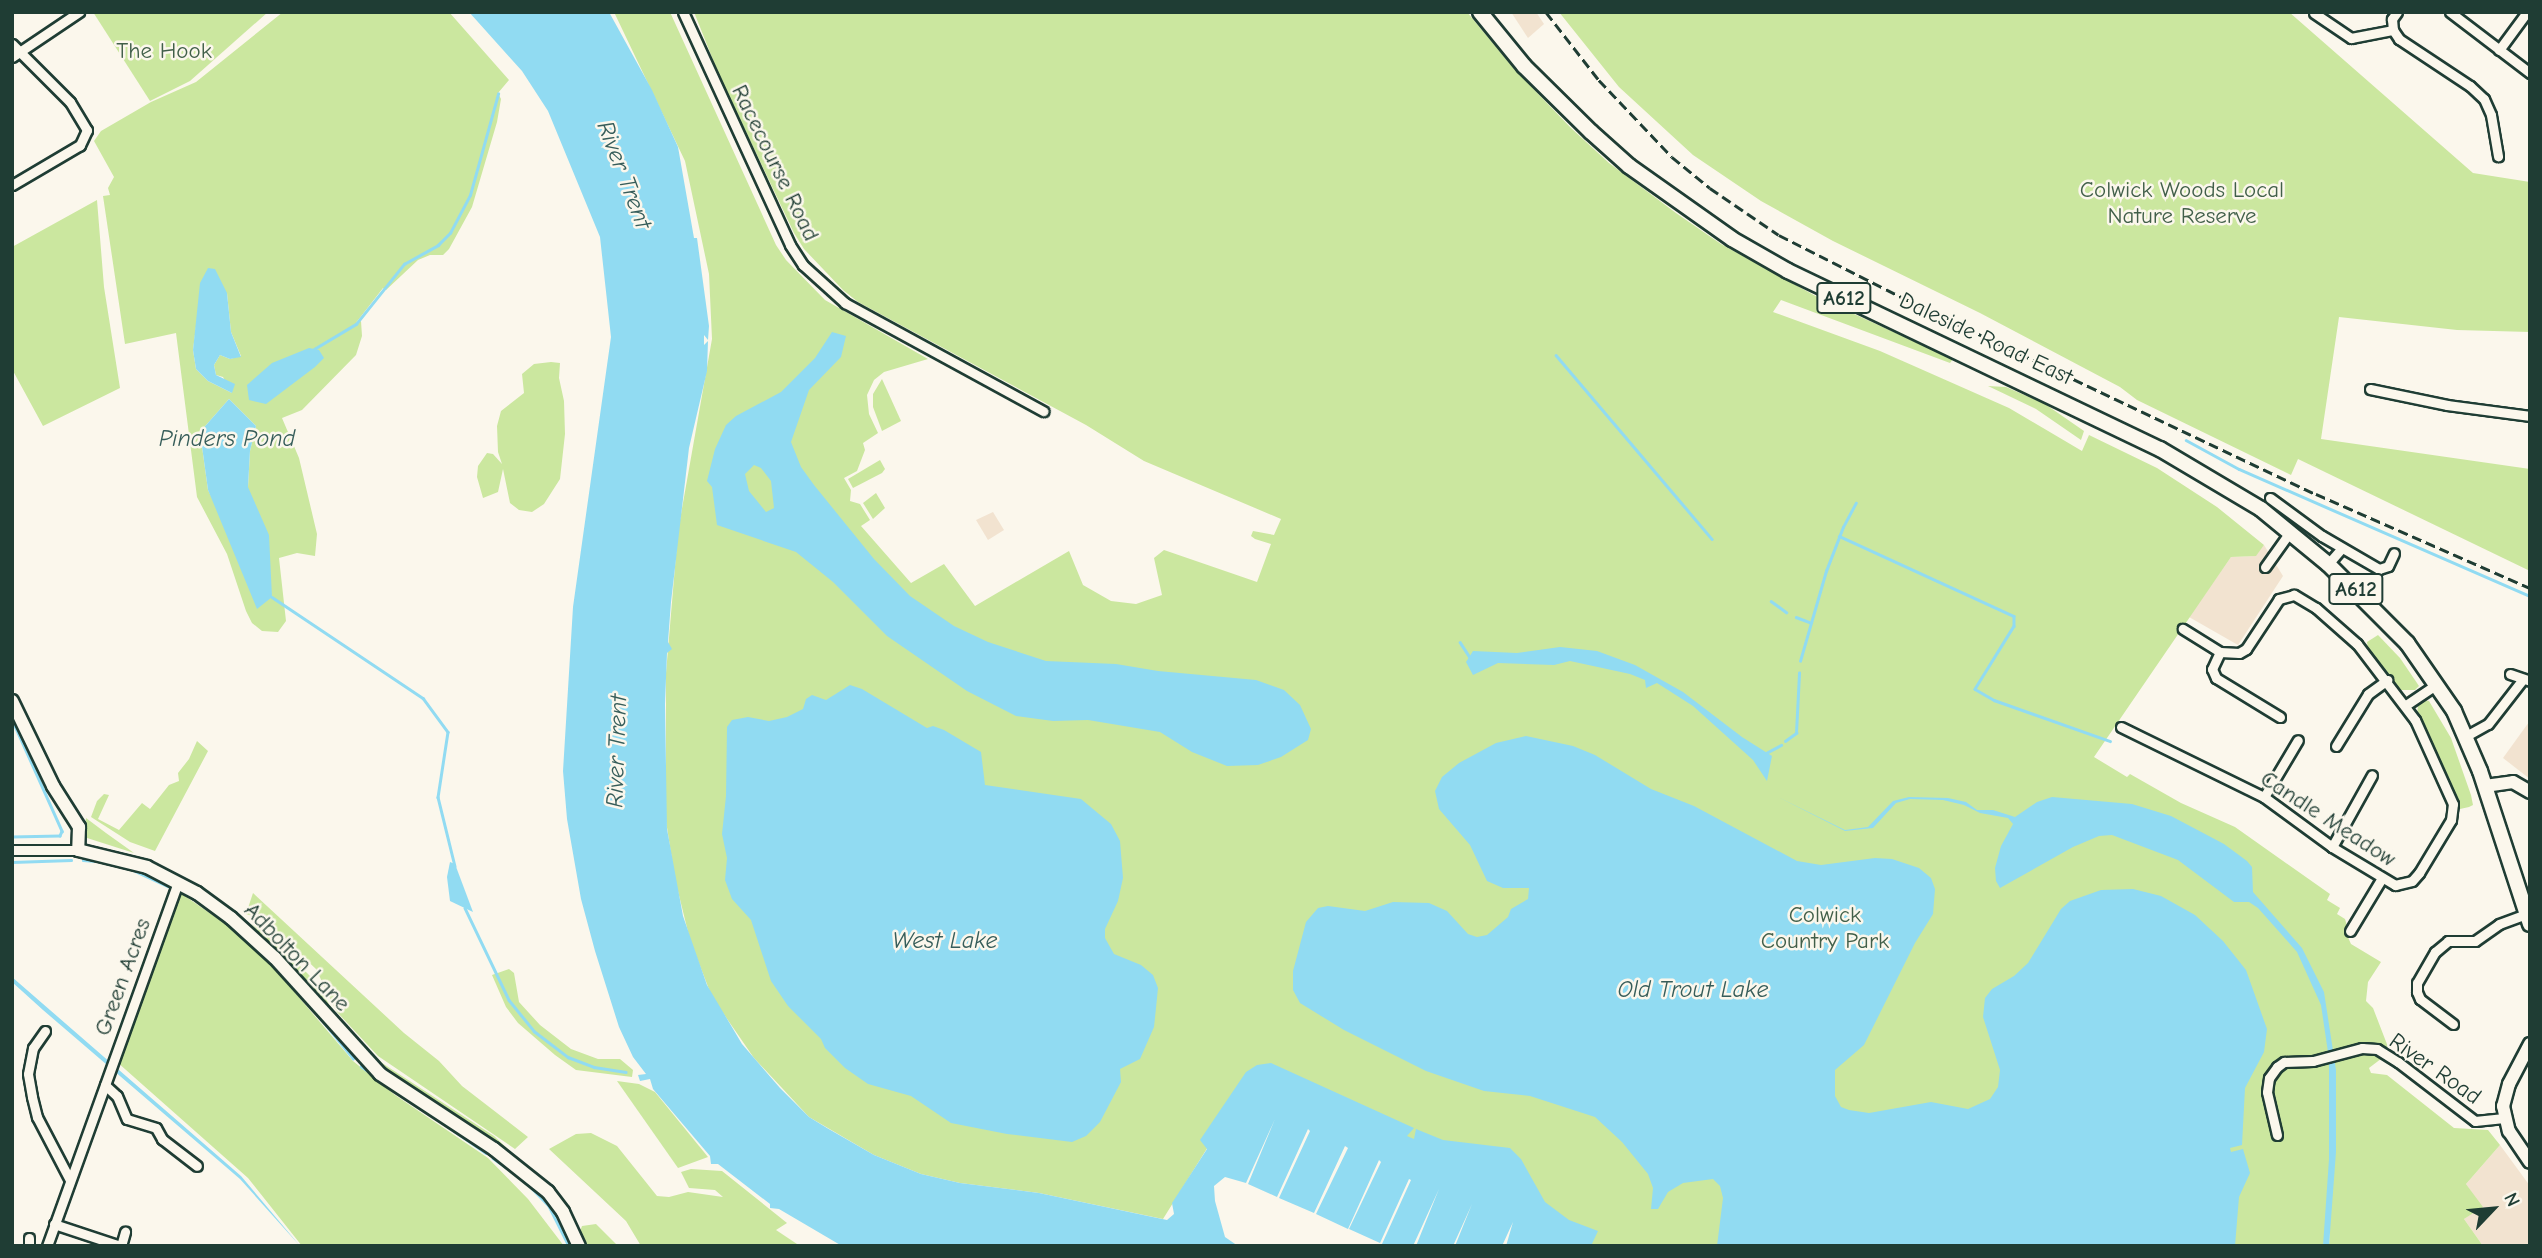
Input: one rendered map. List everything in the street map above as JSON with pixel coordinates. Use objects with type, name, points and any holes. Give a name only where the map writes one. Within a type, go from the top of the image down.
[{"type":"main road","name":"Daleside Road East","points":[[1480,12],[1524,66],[1591,132],[1629,166],[1732,239],[1800,277],[2160,449],[2217,481],[2290,532],[2328,564],[2392,626],[2437,684]]},
{"type":"main road","name":"A612","points":[[2437,684],[2466,736],[2528,920]]},
{"type":"street","points":[[16,54],[79,12]]},
{"type":"street","name":"Racecourse Road","points":[[683,12],[790,245],[803,265],[845,303],[1043,411]]},
{"type":"street","points":[[2397,12],[2392,19],[2393,30],[2399,38],[2470,86],[2484,99],[2491,115],[2498,156]]},
{"type":"street","points":[[2450,12],[2530,73]]},
{"type":"street","points":[[2499,50],[2527,12]]},
{"type":"street","points":[[2315,13],[2351,38],[2393,30]]},
{"type":"street","points":[[12,44],[16,54],[70,102],[85,124],[86,136],[80,145],[12,185]]},
{"type":"street","points":[[2371,389],[2412,399],[2530,416]]},
{"type":"street","points":[[2274,499],[2342,548],[2379,569],[2388,566],[2394,553]]},
{"type":"street","points":[[2265,567],[2290,532]]},
{"type":"street","points":[[2328,564],[2342,548]]},
{"type":"street","name":"Candle Meadow","points":[[2121,727],[2264,797],[2332,847],[2395,885],[2415,879],[2453,813],[2453,804],[2436,762],[2406,705],[2357,644],[2316,608],[2294,595],[2279,600],[2244,651],[2231,655],[2220,652]]},
{"type":"street","points":[[2183,629],[2220,652],[2212,669],[2216,678],[2280,717]]},
{"type":"street","points":[[2466,736],[2488,724],[2526,680],[2510,674]]},
{"type":"street","points":[[2336,746],[2368,694],[2387,680]]},
{"type":"street","points":[[2406,705],[2437,684]]},
{"type":"street","points":[[12,701],[53,786],[79,827],[78,850],[12,850]]},
{"type":"street","points":[[2264,797],[2298,740]]},
{"type":"street","points":[[2332,847],[2370,779],[2359,778]]},
{"type":"street","points":[[2485,786],[2513,782],[2530,792]]},
{"type":"street","name":"Adbolton Lane","points":[[78,850],[132,861],[178,882],[216,906],[263,946],[380,1074],[494,1149],[539,1183],[563,1212],[579,1246]]},
{"type":"street","points":[[2350,925],[2382,878]]},
{"type":"street","name":"Green Acres","points":[[47,1246],[178,882]]},
{"type":"street","points":[[2453,1024],[2425,1003],[2417,992],[2423,971],[2440,945],[2448,941],[2475,941],[2499,924],[2528,920]]},
{"type":"street","points":[[46,1031],[33,1048],[29,1074],[32,1097],[37,1117],[70,1180]]},
{"type":"street","points":[[2530,1044],[2505,1096],[2504,1118],[2509,1131],[2530,1162]]},
{"type":"street","name":"River Road","points":[[2280,1134],[2267,1092],[2269,1078],[2284,1062],[2313,1060],[2362,1048],[2378,1049],[2475,1121],[2504,1118]]},
{"type":"street","points":[[105,1085],[117,1096],[127,1119],[156,1128],[162,1139],[197,1166]]},
{"type":"street","points":[[54,1224],[121,1246],[125,1232]]},
{"type":"shaded area","points":[[1511,12],[1536,12],[1544,24],[1528,38]]},
{"type":"shaded area","points":[[993,512],[1004,530],[988,540],[976,520]]},
{"type":"shaded area","points":[[2264,545],[2283,576],[2238,645],[2189,617],[2231,557],[2255,556]]},
{"type":"shaded area","points":[[2530,722],[2530,779],[2503,758]]},
{"type":"shaded area","points":[[2500,1145],[2530,1186],[2530,1246],[2483,1246],[2464,1219],[2482,1207],[2466,1184]]},
{"type":"green space","name":"The Hook","points":[[93,12],[268,12],[190,81],[150,101]]},
{"type":"green space","points":[[283,12],[449,12],[509,80],[498,93],[501,99],[497,122],[472,207],[449,249],[443,255],[430,255],[418,260],[386,290],[383,288],[355,324],[361,321],[362,336],[356,355],[302,410],[282,418],[299,458],[317,534],[315,556],[297,553],[279,558],[286,621],[278,632],[262,631],[252,623],[227,554],[197,497],[176,333],[125,344],[103,196],[110,195],[108,188],[114,177],[94,141],[101,131],[151,102],[196,82]],"holes":[[[227,293],[231,332],[241,356],[230,359],[220,355],[214,365],[216,375],[223,377],[232,393],[208,381],[196,369],[193,350],[197,319]],[[229,399],[256,426],[250,451],[248,487],[221,516],[208,490],[200,432]]]},
{"type":"green space","name":"Colwick Country Park","points":[[614,12],[670,12],[776,245],[786,260],[825,300],[928,359],[884,372],[874,380],[867,395],[869,414],[878,433],[863,443],[865,450],[857,471],[844,478],[851,490],[850,501],[860,504],[870,520],[861,526],[911,583],[944,564],[975,606],[1069,551],[1083,585],[1111,601],[1136,604],[1162,595],[1154,558],[1164,550],[1257,582],[1271,544],[1251,536],[1253,531],[1274,535],[1281,519],[1144,461],[1086,425],[858,302],[843,290],[804,249],[794,233],[719,75],[694,12],[1467,12],[1515,70],[1571,128],[1609,163],[1676,213],[1721,244],[1821,299],[1953,359],[1950,363],[1781,300],[1773,312],[1880,351],[2009,408],[2082,451],[2089,435],[2157,468],[2217,507],[2264,545],[2256,556],[2231,557],[2094,757],[2127,777],[2130,774],[2181,803],[2235,827],[2330,894],[2327,900],[2340,908],[2337,914],[2345,919],[2348,929],[2346,933],[2351,944],[2381,962],[2368,982],[2366,1001],[2373,1008],[2390,1052],[2369,1068],[2371,1073],[2387,1075],[2454,1128],[2488,1130],[2500,1145],[2466,1184],[2483,1207],[2464,1219],[2483,1246],[2329,1246],[2330,1219],[2323,1246],[1563,1246],[1249,1081],[1163,1219],[1039,1193],[960,1183],[921,1174],[874,1155],[809,1117],[754,1058],[712,997],[690,940],[675,879],[666,821],[666,673],[678,531],[712,339],[709,274],[685,161]]},
{"type":"green space","name":"Colwick Woods Local Nature Reserve","points":[[1559,12],[2289,12],[2473,173],[2530,182],[2530,332],[2457,330],[2339,317],[2321,439],[2530,469],[2530,571],[2298,459],[2291,475],[2137,400],[2120,387],[1980,313],[1833,241],[1761,201],[1693,155],[1619,87]]},
{"type":"green space","points":[[97,200],[104,287],[120,388],[43,426],[12,369],[12,247]]},
{"type":"green space","points":[[560,363],[559,378],[564,401],[565,434],[560,479],[544,504],[532,512],[519,510],[510,503],[503,469],[498,492],[483,498],[477,477],[478,466],[487,453],[493,454],[502,464],[498,452],[497,426],[501,411],[524,393],[522,374],[534,364]]},
{"type":"green space","points":[[882,379],[901,421],[882,431],[873,407],[873,394]]},
{"type":"green space","points":[[1988,386],[2006,387],[2045,404],[2084,431],[2081,440],[2036,409]]},
{"type":"green space","points":[[880,460],[885,469],[882,473],[853,488],[848,479]]},
{"type":"green space","points":[[876,493],[885,508],[873,519],[863,503]]},
{"type":"green space","points":[[2378,635],[2400,658],[2419,686],[2415,690],[2399,690],[2368,649],[2367,642]]},
{"type":"green space","points":[[2423,700],[2429,701],[2451,738],[2471,795],[2473,805],[2469,807],[2460,809],[2450,780],[2417,715],[2418,705]]},
{"type":"green space","points":[[197,741],[208,751],[155,851],[130,842],[91,817],[97,801],[104,794],[109,795],[98,819],[119,830],[142,803],[150,809],[169,785],[179,781],[178,773],[189,759]]},
{"type":"green space","points":[[86,818],[106,833],[134,853],[84,837]]},
{"type":"green space","points":[[253,893],[404,1033],[439,1061],[462,1086],[528,1137],[515,1149],[378,1056],[336,1011],[316,969],[263,919],[246,914]]},
{"type":"green space","points":[[182,894],[240,934],[274,968],[353,1061],[395,1095],[488,1158],[528,1199],[564,1246],[302,1246],[248,1178],[117,1062],[177,896]]},
{"type":"green space","points":[[251,924],[265,931],[314,980],[334,1012],[382,1063],[494,1136],[510,1151],[395,1082],[254,932],[256,928]]},
{"type":"green space","points":[[509,969],[514,973],[519,1002],[540,1025],[571,1049],[598,1059],[620,1059],[633,1070],[632,1077],[576,1070],[518,1023],[506,1007],[492,975]]},
{"type":"green space","points":[[617,1081],[639,1084],[655,1092],[708,1157],[678,1168]]},
{"type":"green space","points":[[591,1133],[617,1146],[657,1196],[669,1197],[688,1192],[723,1197],[715,1190],[689,1188],[681,1172],[691,1169],[722,1171],[787,1223],[776,1230],[800,1246],[641,1246],[626,1221],[549,1149],[576,1134]]},
{"type":"green space","points":[[596,1224],[618,1246],[583,1246],[579,1234],[582,1226]]},
{"type":"water","name":"River Trent","points":[[469,12],[609,12],[652,90],[678,147],[694,238],[697,238],[709,326],[708,340],[704,335],[704,345],[708,341],[707,371],[689,448],[671,602],[668,642],[672,649],[667,653],[665,704],[667,829],[683,916],[707,985],[742,1044],[780,1088],[809,1117],[827,1128],[874,1155],[921,1174],[960,1183],[1039,1193],[1167,1220],[1174,1214],[1172,1203],[1207,1149],[1200,1140],[1246,1072],[1257,1065],[1271,1063],[1414,1128],[1407,1136],[1414,1139],[1416,1129],[1443,1140],[1510,1148],[1521,1159],[1545,1202],[1569,1220],[1598,1231],[1591,1246],[1506,1246],[1513,1222],[1502,1246],[1455,1246],[1472,1204],[1453,1246],[1416,1246],[1439,1189],[1413,1246],[1385,1246],[1382,1244],[1411,1180],[1409,1179],[1380,1243],[1349,1229],[1381,1162],[1379,1160],[1348,1229],[1316,1214],[1348,1148],[1345,1146],[1314,1213],[1279,1198],[1310,1131],[1308,1129],[1277,1197],[1248,1184],[1275,1119],[1246,1183],[1225,1177],[1214,1186],[1215,1201],[1225,1237],[1238,1246],[842,1246],[779,1209],[770,1208],[770,1204],[718,1164],[711,1164],[710,1156],[653,1089],[650,1079],[640,1081],[638,1075],[646,1074],[633,1057],[619,1027],[595,951],[581,899],[567,819],[563,771],[573,607],[611,337],[600,237],[548,111],[522,71]]},
{"type":"water","points":[[208,268],[215,269],[227,293],[231,332],[241,357],[230,359],[220,355],[214,365],[216,375],[235,384],[232,393],[208,381],[196,369],[193,350],[200,283]]},
{"type":"water","points":[[832,332],[846,336],[841,357],[809,390],[791,442],[801,467],[814,485],[874,559],[910,596],[954,626],[988,642],[1046,661],[1116,664],[1158,671],[1256,680],[1284,690],[1300,705],[1311,729],[1308,740],[1281,757],[1258,765],[1227,766],[1192,752],[1160,732],[1088,720],[1053,721],[1016,716],[967,691],[887,636],[833,582],[796,552],[717,525],[712,487],[707,481],[715,449],[726,425],[736,416],[781,392],[815,358]],"holes":[[[754,465],[761,468],[771,481],[774,508],[766,512],[749,491],[745,474]]]},
{"type":"water","points":[[309,348],[319,350],[324,358],[315,367],[266,404],[249,400],[247,385],[272,363]]},
{"type":"water","name":"Pinders Pond","points":[[229,399],[256,426],[250,451],[248,487],[269,535],[272,597],[257,609],[208,490],[200,432]]},
{"type":"water","points":[[1560,647],[1597,651],[1635,665],[1683,692],[1772,756],[1767,781],[1753,760],[1693,706],[1657,683],[1646,688],[1645,680],[1630,674],[1570,661],[1554,665],[1498,663],[1473,675],[1466,662],[1473,651],[1517,653]]},
{"type":"water","name":"West Lake","points":[[850,685],[862,689],[927,728],[933,726],[944,730],[981,752],[985,785],[1081,799],[1111,824],[1120,841],[1123,878],[1118,901],[1105,929],[1105,938],[1114,954],[1141,965],[1153,975],[1158,988],[1154,1027],[1140,1059],[1120,1069],[1121,1082],[1100,1122],[1086,1136],[1072,1142],[1007,1134],[951,1123],[911,1096],[868,1084],[845,1068],[825,1048],[821,1039],[788,1006],[771,981],[751,920],[732,899],[725,880],[727,858],[722,834],[726,796],[727,727],[732,720],[748,717],[769,721],[787,717],[803,709],[806,699],[812,695],[826,700]]},
{"type":"water","name":"Old Trout Lake","points":[[1526,736],[1573,746],[1595,755],[1651,789],[1694,806],[1797,861],[1821,865],[1875,858],[1892,859],[1919,868],[1931,878],[1935,889],[1933,914],[1915,943],[1864,1045],[1835,1070],[1835,1096],[1841,1107],[1849,1110],[1869,1113],[1931,1102],[1968,1109],[1990,1099],[1998,1087],[2000,1070],[1983,1017],[1985,998],[1992,989],[2014,976],[2028,963],[2061,909],[2070,901],[2101,890],[2133,889],[2161,896],[2195,915],[2223,941],[2246,970],[2267,1029],[2264,1052],[2245,1088],[2242,1145],[2230,1148],[2231,1152],[2243,1149],[2250,1173],[2239,1197],[2235,1246],[1717,1246],[1723,1198],[1720,1186],[1713,1179],[1683,1183],[1668,1192],[1658,1209],[1651,1209],[1653,1188],[1648,1174],[1622,1142],[1595,1117],[1530,1096],[1484,1091],[1426,1071],[1344,1030],[1300,1003],[1293,990],[1293,971],[1306,922],[1318,908],[1328,906],[1365,911],[1393,902],[1429,903],[1447,911],[1468,934],[1477,937],[1487,935],[1508,917],[1511,909],[1528,899],[1529,888],[1503,888],[1487,881],[1470,845],[1439,809],[1435,791],[1442,777],[1459,763],[1496,743]]},
{"type":"water","points":[[1770,793],[1845,830],[1868,827],[1893,801],[1909,797],[1948,798],[1966,802],[1977,810],[1993,810],[2015,817],[2037,802],[2052,797],[2132,804],[2171,816],[2224,844],[2247,861],[2252,867],[2253,892],[2302,948],[2324,992],[2336,1070],[2336,1152],[2329,1246],[2323,1246],[2329,1159],[2329,1059],[2321,1005],[2297,952],[2258,908],[2249,902],[2234,902],[2178,860],[2112,835],[2099,836],[2073,847],[2000,888],[1996,881],[1995,868],[2001,846],[2013,824],[2008,818],[1980,813],[1964,805],[1943,800],[1910,799],[1896,803],[1873,828],[1845,831]]},
{"type":"water","points":[[450,862],[455,864],[473,912],[450,901],[447,877]]},
{"type":"water","points":[[12,977],[241,1176],[300,1246],[240,1179],[43,1010],[12,982]]},
{"type":"waterway","points":[[314,349],[356,324],[404,264],[438,245],[450,233],[470,195],[498,94]]},
{"type":"waterway","points":[[1556,355],[1712,539]]},
{"type":"waterway","points":[[2186,440],[2239,469],[2530,596]]},
{"type":"waterway","points":[[1800,661],[1826,571],[1843,527],[1856,503]]},
{"type":"waterway","points":[[1839,536],[2014,616],[2014,626],[1975,689],[1994,700],[2110,741]]},
{"type":"waterway","points":[[272,597],[423,698],[448,732],[438,797],[455,866]]},
{"type":"waterway","points":[[1771,601],[1786,612]]},
{"type":"waterway","points":[[1796,617],[1809,622]]},
{"type":"waterway","points":[[1460,642],[1469,656]]},
{"type":"waterway","points":[[1785,741],[1796,733],[1799,673]]},
{"type":"waterway","points":[[12,719],[62,831],[60,836],[12,837]]},
{"type":"waterway","points":[[1766,753],[1781,745]]},
{"type":"waterway","points":[[12,862],[71,860]]},
{"type":"waterway","points":[[83,860],[99,861]]},
{"type":"waterway","points":[[133,870],[168,886]]},
{"type":"waterway","points":[[465,908],[509,1000],[534,1031],[568,1057],[594,1067],[626,1072]]},
{"type":"waterway","points":[[309,1004],[353,1058]]},
{"type":"waterway","points":[[361,1066],[486,1153]]},
{"type":"waterway","points":[[493,1158],[510,1170]]},
{"type":"waterway","points":[[526,1182],[549,1206],[569,1246]]},
{"type":"railway","points":[[1546,12],[1599,80],[1672,157],[1710,188],[1779,235],[1911,302],[2316,494],[2530,588]]}]
